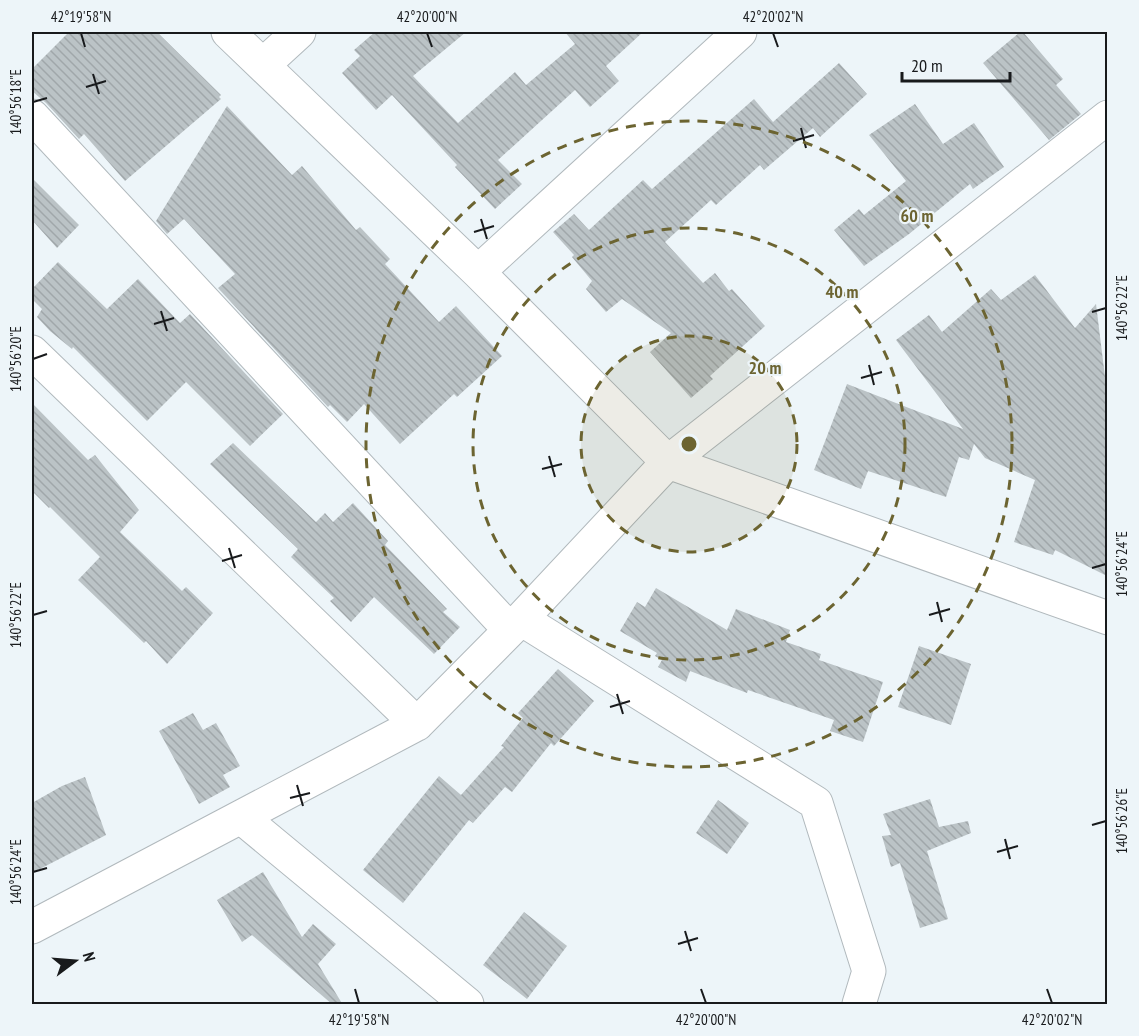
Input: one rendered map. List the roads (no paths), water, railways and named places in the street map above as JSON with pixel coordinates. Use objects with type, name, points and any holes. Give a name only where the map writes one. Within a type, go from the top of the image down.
[{"type":"street","points":[[228,32],[478,272],[668,462],[1107,618]]},
{"type":"street","points":[[262,65],[299,32]]},
{"type":"street","points":[[478,272],[740,32]]},
{"type":"street","points":[[32,116],[516,625],[816,803],[869,971],[859,1005]]},
{"type":"street","points":[[32,927],[417,724],[516,625],[668,462],[1107,117]]},
{"type":"street","points":[[32,352],[417,724]]},
{"type":"street","points":[[242,817],[467,1005]]}]
